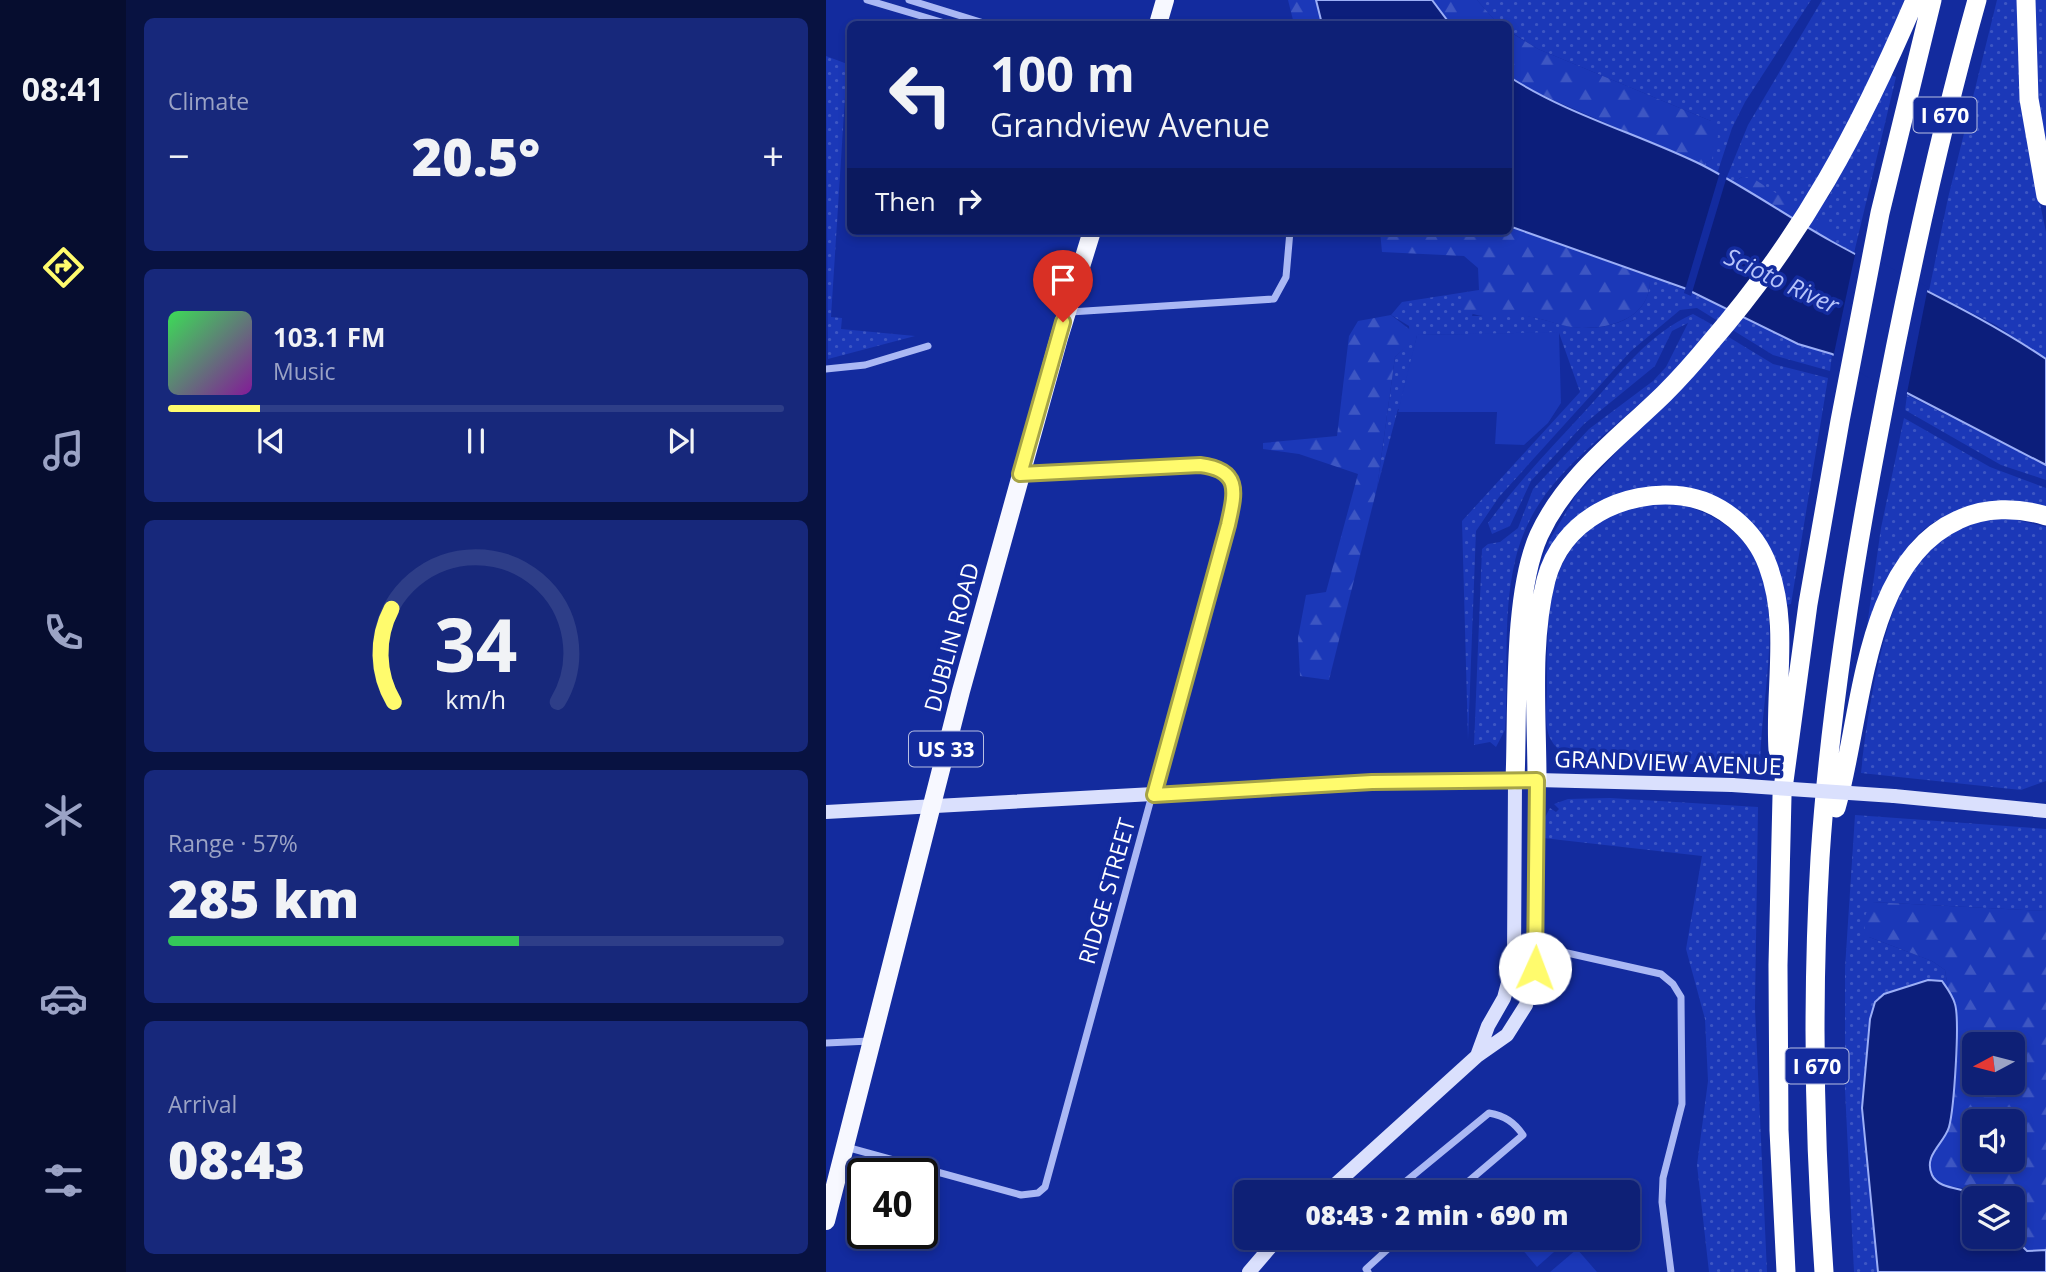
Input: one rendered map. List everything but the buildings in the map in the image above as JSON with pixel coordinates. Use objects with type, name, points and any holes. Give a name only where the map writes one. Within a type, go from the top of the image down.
[{"type":"highway","points":[[1515,780],[1522,610],[1528,566],[1539,535],[1561,495],[1606,447],[1665,393],[1711,342],[1770,268],[1822,193],[1877,90],[1915,0]]},
{"type":"highway","name":"I 670","points":[[1786,1272],[1779,1130],[1778,993],[1782,796],[1804,630],[1840,421],[1880,213],[1932,0]]},
{"type":"highway","name":"I 670","points":[[1824,1272],[1817,1033],[1820,861],[1827,775],[1847,612],[1877,440],[1945,115],[1976,0]]},
{"type":"highway","points":[[2026,0],[2029,99],[2046,196]]},
{"type":"highway","points":[[1537,780],[1538,644],[1546,579],[1554,561],[1577,528],[1592,515],[1627,500],[1670,495],[1711,504],[1729,515],[1758,543],[1768,564],[1779,606],[1777,724],[1782,796]]},
{"type":"highway","points":[[1820,861],[1843,786],[1873,649],[1891,591],[1906,563],[1924,541],[1944,526],[1968,515],[2000,509],[2046,516]]},
{"type":"main road","points":[[1159,21],[1166,0]]},
{"type":"main road","name":"DUBLIN ROAD","points":[[826,1221],[931,807],[1020,474],[1091,235]]},
{"type":"main road","points":[[1477,1056],[1508,987],[1514,960],[1515,780]]},
{"type":"main road","name":"GRANDVIEW AVENUE","points":[[826,812],[1372,782],[1515,780],[1732,785],[1894,796],[2046,811]]},
{"type":"main road","points":[[1343,1180],[1477,1056],[1507,1035],[1517,1021],[1531,987],[1536,946],[1537,780]]},
{"type":"main road","points":[[1249,1272],[1268,1250]]},
{"type":"street","points":[[867,0],[939,21]]},
{"type":"street","points":[[909,0],[977,21]]},
{"type":"street","points":[[1066,312],[1274,299],[1286,277],[1290,235]]},
{"type":"street","points":[[826,369],[865,365],[928,346]]},
{"type":"street","name":"RIDGE STREET","points":[[844,1146],[1021,1195],[1038,1194],[1048,1179],[1234,495],[1230,476],[1216,467],[1200,465],[1020,474]]},
{"type":"street","points":[[1536,946],[1661,974],[1673,984],[1681,997],[1682,1104],[1663,1178],[1662,1202],[1671,1272]]},
{"type":"street","points":[[826,1043],[871,1041]]},
{"type":"street","points":[[1408,1180],[1489,1113],[1504,1116],[1516,1125],[1523,1135],[1470,1180]]},
{"type":"street","points":[[1368,1272],[1366,1269],[1387,1250]]},
{"type":"green space","points":[[1288,0],[1316,0],[1321,21],[1293,21]]},
{"type":"green space","points":[[1432,0],[1477,0],[1495,21],[1448,21]]},
{"type":"green space","points":[[1477,0],[1811,0],[1745,102],[1732,128],[1717,174],[1702,165],[1712,159],[1711,121],[1538,49],[1512,33],[1512,21],[1495,21]]},
{"type":"green space","points":[[1822,0],[1904,0],[1882,57],[1813,189],[1828,198],[1891,75],[1896,77],[1854,253],[1832,241],[1837,239],[1798,210],[1742,177],[1732,183],[1726,179],[1748,125]]},
{"type":"green space","points":[[1997,0],[2019,0],[2036,185],[2046,232],[2046,359],[1996,325],[1929,291],[1948,198]]},
{"type":"green space","points":[[2034,0],[2046,0],[2046,158],[2039,120]]},
{"type":"green space","points":[[1512,33],[1538,49],[1711,121],[1718,136],[1712,159],[1702,165],[1526,88],[1512,78]]},
{"type":"green space","points":[[826,56],[847,64],[831,317],[842,318],[841,329],[915,336],[828,359]]},
{"type":"green space","points":[[1742,177],[1754,179],[1835,231],[1838,239],[1832,241],[1732,183]]},
{"type":"green space","points":[[1512,227],[1650,277],[1649,290],[1638,310],[1607,326],[1575,328],[1523,316],[1482,316],[1460,307],[1479,290],[1478,268],[1464,256],[1382,252],[1380,235],[1512,235]]},
{"type":"green space","points":[[1650,277],[1786,337],[1832,354],[1830,371],[1773,355],[1697,308],[1680,310],[1631,351],[1499,497],[1476,531],[1468,739],[1462,521],[1580,392],[1559,333],[1417,335],[1402,409],[1398,409],[1377,488],[1395,357],[1410,341],[1409,326],[1391,315],[1402,302],[1479,290],[1472,316],[1520,315],[1561,325],[1594,328],[1618,323],[1638,311],[1645,302]]},
{"type":"green space","points":[[1693,314],[1713,325],[1666,379],[1568,467],[1536,509],[1524,533],[1511,582],[1507,624],[1505,730],[1496,747],[1490,742],[1474,745],[1482,549],[1488,544],[1500,542],[1518,528],[1533,489],[1589,429],[1653,381],[1666,367],[1688,323],[1672,331],[1655,366],[1584,424],[1531,481],[1510,526],[1492,534],[1488,523],[1535,465],[1635,356],[1662,332]]},
{"type":"green space","points":[[1391,315],[1417,335],[1395,357],[1377,488],[1329,680],[1300,676],[1298,638],[1306,595],[1326,592],[1358,474],[1299,454],[1263,449],[1263,443],[1337,436],[1349,336],[1358,321]]},
{"type":"green space","points":[[1559,332],[1561,403],[1548,423],[1524,445],[1495,444],[1497,412],[1398,412],[1417,335]]},
{"type":"green space","points":[[1727,336],[1773,364],[1828,378],[1791,604],[1786,605],[1738,513],[1629,491],[1542,575],[1537,574],[1549,541],[1576,495]]},
{"type":"green space","points":[[1907,395],[2046,465],[2046,480],[2001,465],[1905,410]]},
{"type":"green space","points":[[1904,418],[1990,467],[2046,488],[2046,510],[1957,513],[1933,523],[1907,547],[1898,562],[1871,628],[1867,626],[1881,528]]},
{"type":"green space","points":[[1675,503],[1717,520],[1745,544],[1761,574],[1769,610],[1769,648],[1760,767],[1577,759],[1560,751],[1549,736],[1546,712],[1549,613],[1557,576],[1565,559],[1586,533],[1608,517],[1646,505]]},
{"type":"green space","points":[[2009,518],[2046,527],[2046,781],[2021,790],[1861,773],[1868,717],[1881,653],[1901,592],[1914,567],[1930,547],[1947,534],[1977,523]]},
{"type":"green space","points":[[1610,798],[1758,807],[1755,1008],[1767,1272],[1709,1272],[1697,1165],[1708,1081],[1705,1019],[1686,949],[1702,856],[1543,838],[1543,821],[1550,808],[1556,812],[1559,809],[1554,804],[1568,799]]},
{"type":"green space","points":[[1855,815],[2046,829],[2046,911],[1873,902],[1869,937],[1932,961],[1945,970],[1948,989],[1942,981],[1884,994],[1875,1002],[1870,1020],[1862,1108],[1878,1272],[1854,1272],[1845,1090],[1845,968]]},
{"type":"green space","points":[[1872,902],[2046,911],[2046,1250],[2028,1251],[2025,1248],[2025,1186],[1962,1188],[1943,1185],[1933,1178],[1929,1165],[1934,1150],[1948,1129],[1956,1005],[1948,989],[1945,970],[1932,961],[1869,937],[1864,924]]},
{"type":"green space","points":[[1523,1250],[1556,1250],[1537,1267]]},
{"type":"green space","points":[[1578,1250],[1597,1272],[1550,1272]]},
{"type":"water","points":[[1316,0],[1432,0],[1448,21],[1321,21]]},
{"type":"water","name":"Scioto River","points":[[1512,78],[1579,113],[1702,165],[1831,241],[1967,312],[2046,359],[2046,465],[1832,354],[1798,344],[1684,288],[1512,227]]},
{"type":"water","points":[[1928,980],[1942,981],[1955,1004],[1956,1065],[1951,1117],[1949,1127],[1932,1156],[1930,1168],[1932,1175],[1941,1184],[1962,1190],[1962,1249],[2046,1250],[2046,1272],[1878,1272],[1862,1108],[1870,1019],[1875,1002],[1884,994]]},
{"type":"pier","points":[[1720,172],[1727,176],[1691,296],[1684,293]]},
{"type":"pier","points":[[1856,250],[1928,287],[1906,398],[1833,358]]},
{"type":"route","points":[[1063,322],[1020,474],[1200,465],[1216,467],[1230,476],[1233,485],[1234,495],[1228,525],[1154,795],[1372,782],[1537,780],[1535,968]]}]
